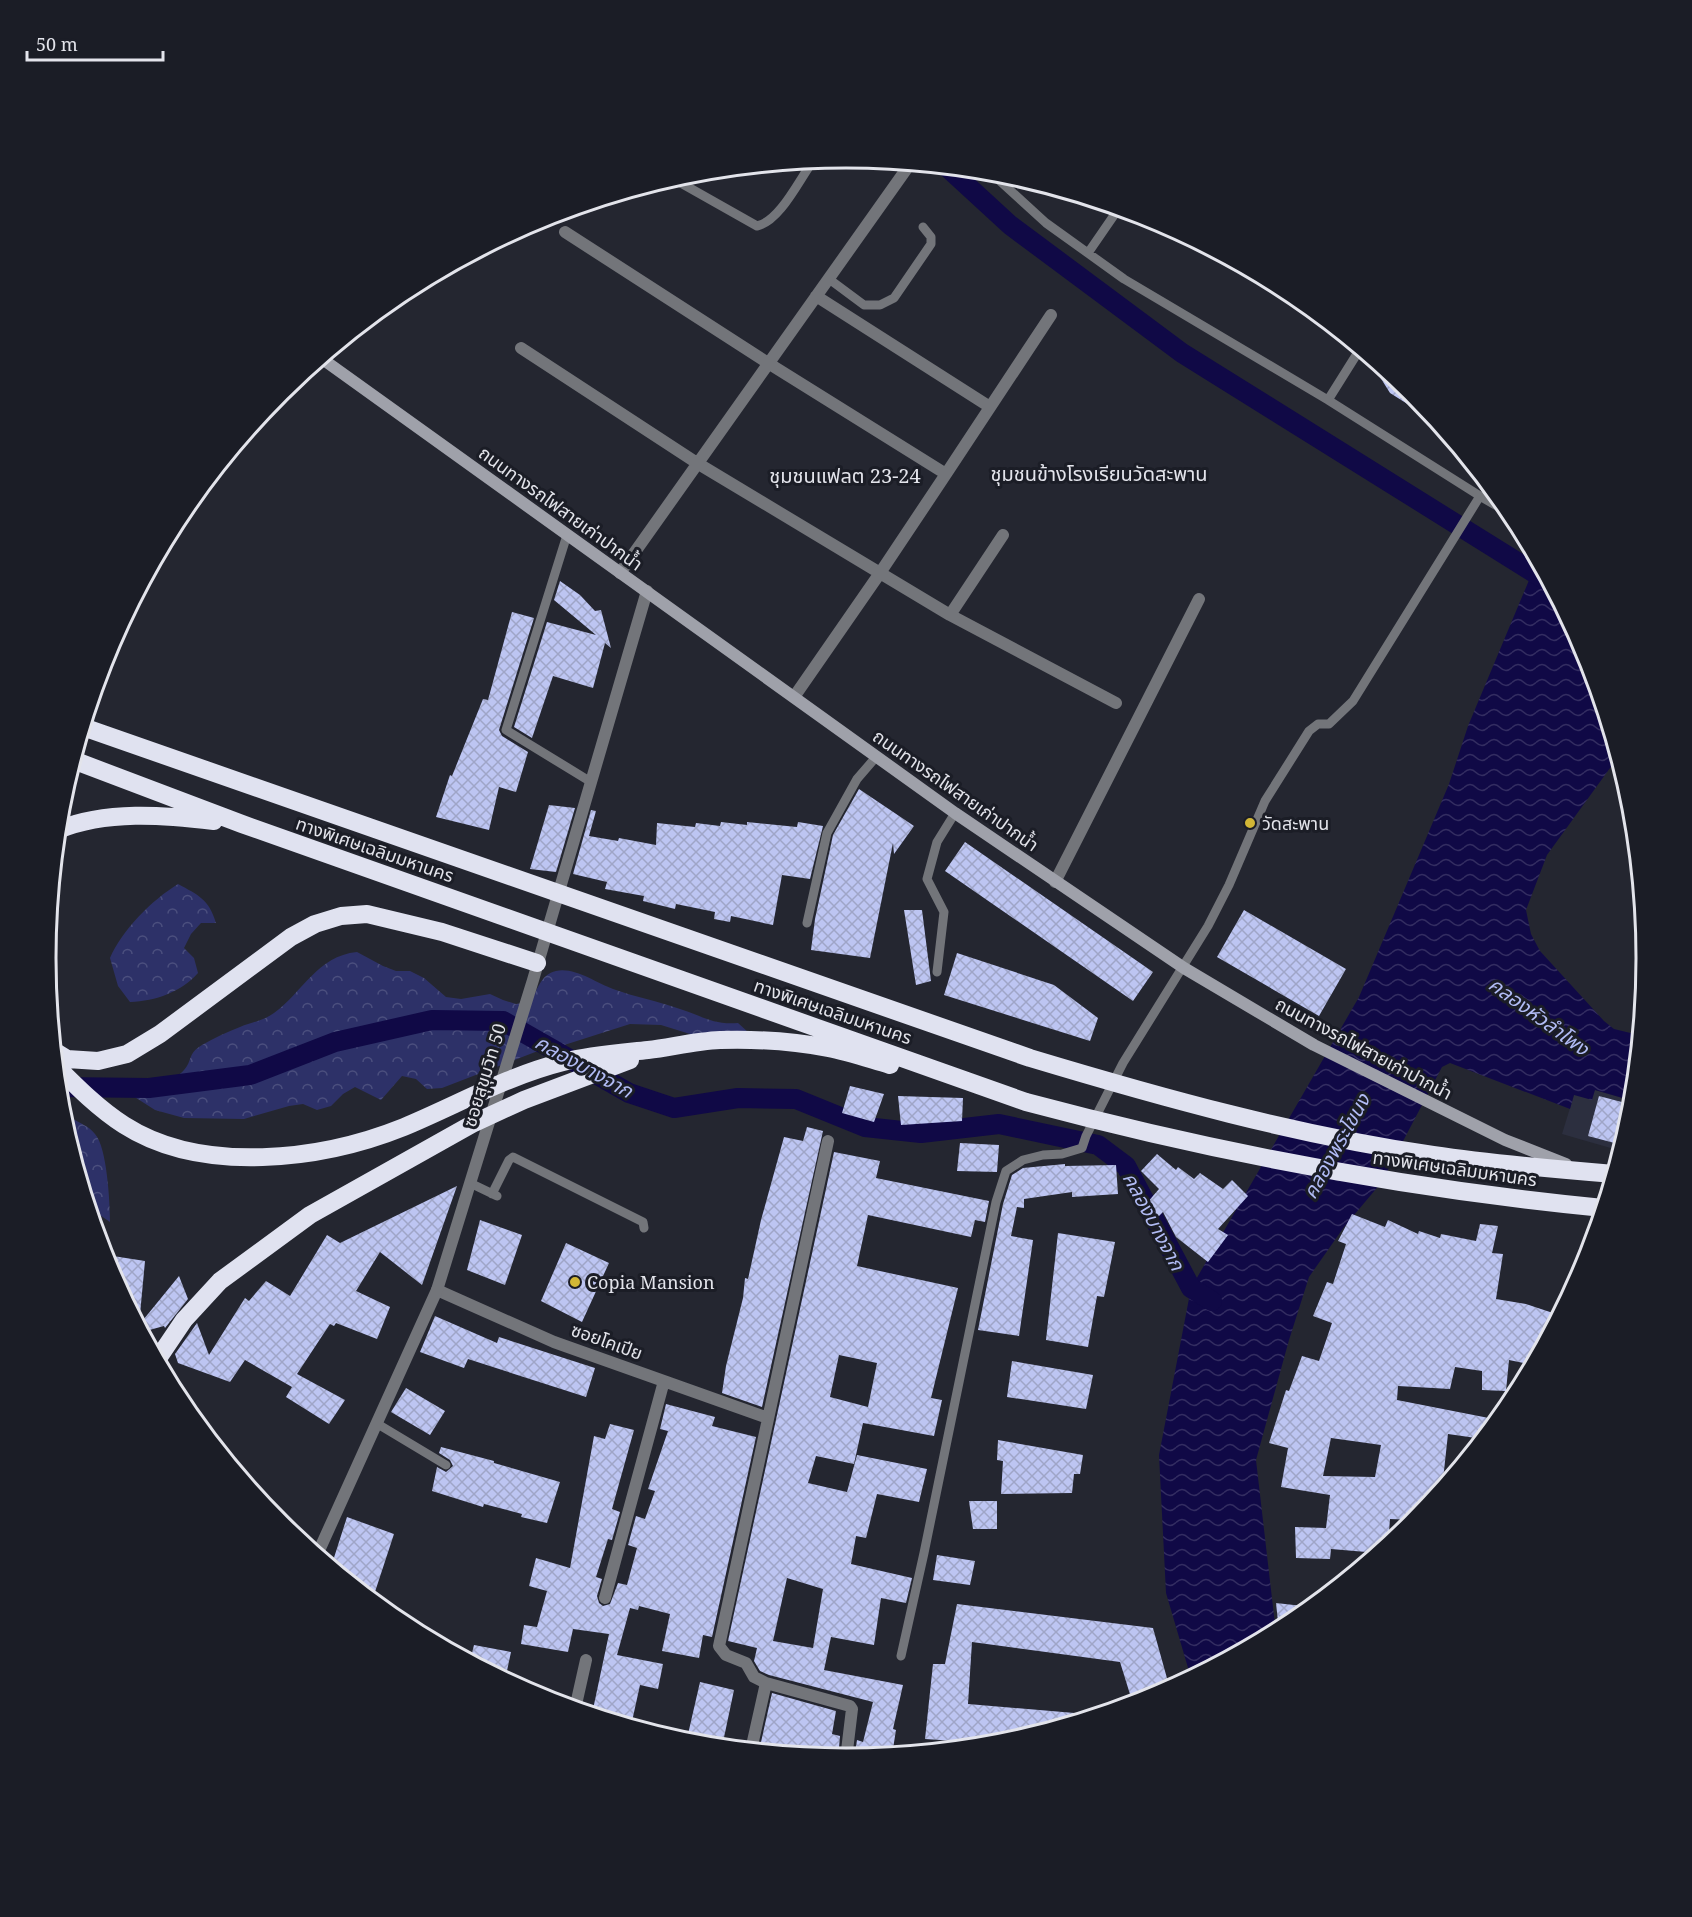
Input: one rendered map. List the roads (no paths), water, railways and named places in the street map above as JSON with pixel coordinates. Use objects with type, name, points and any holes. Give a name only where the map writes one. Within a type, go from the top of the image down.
[{"type":"highway","name":"ทางพิเศษเฉลิมมหานคร","points":[[89,729],[1030,1058],[1151,1094],[1315,1134],[1431,1155],[1525,1167],[1607,1173]]},
{"type":"highway","name":"ทางพิเศษเฉลิมมหานคร","points":[[80,763],[242,824],[1026,1102],[1129,1130],[1322,1169],[1451,1191],[1597,1207]]},
{"type":"highway","points":[[67,826],[106,818],[153,815],[242,824]]},
{"type":"highway","points":[[61,1056],[67,1059],[98,1061],[127,1054],[160,1034],[291,937],[315,924],[340,916],[368,914],[441,932],[537,963]]},
{"type":"highway","points":[[64,1074],[86,1096],[124,1125],[166,1146],[207,1154],[250,1158],[334,1149],[402,1127],[493,1087],[564,1061],[717,1040],[770,1040],[829,1048],[1026,1102]]},
{"type":"highway","points":[[161,1354],[184,1320],[220,1281],[310,1215],[484,1119],[566,1084],[666,1048]]},
{"type":"main road","name":"ถนนทางรถไฟสายเก่าปากน้ำ","points":[[327,362],[955,813],[1184,968],[1314,1045],[1454,1116],[1545,1157],[1606,1178]]},
{"type":"street","points":[[620,573],[905,171]]},
{"type":"street","points":[[565,232],[946,474]]},
{"type":"street","points":[[816,296],[990,407]]},
{"type":"street","points":[[794,697],[880,573],[1051,315]]},
{"type":"street","points":[[521,348],[697,463],[950,615],[1116,703]]},
{"type":"street","points":[[950,615],[1003,535]]},
{"type":"street","name":"ซอยสุขุมวิท 50","points":[[319,1548],[437,1290],[525,1006],[647,591]]},
{"type":"street","points":[[1055,882],[1198,599]]},
{"type":"street","points":[[828,1141],[719,1646],[724,1653],[746,1663],[754,1677],[766,1683],[850,1706],[852,1709],[847,1749]]},
{"type":"street","name":"ซอยโคเปีย","points":[[437,1290],[554,1342],[768,1418]]},
{"type":"street","points":[[605,1598],[664,1381]]},
{"type":"street","points":[[577,1701],[586,1660]]},
{"type":"street","points":[[753,1743],[766,1683]]},
{"type":"lane","points":[[684,185],[757,226],[765,224],[775,216],[807,169]]},
{"type":"lane","points":[[1003,184],[1046,223],[1124,279],[1328,400],[1491,503]]},
{"type":"lane","points":[[1088,253],[1114,215]]},
{"type":"lane","points":[[829,279],[864,305],[880,305],[894,298],[931,244],[931,237],[923,227]]},
{"type":"lane","points":[[1328,400],[1356,355]]},
{"type":"lane","points":[[901,1656],[996,1202],[1006,1171],[1023,1160],[1043,1155],[1062,1154],[1082,1148],[1123,1063],[1184,968],[1229,885],[1265,801],[1309,731],[1318,724],[1329,724],[1353,701],[1480,496]]},
{"type":"lane","points":[[567,535],[506,730],[591,782]]},
{"type":"lane","points":[[807,923],[827,833],[857,780],[876,757]]},
{"type":"lane","points":[[937,972],[944,912],[927,879],[937,842],[955,813]]},
{"type":"lane","points":[[470,1183],[495,1195],[509,1160],[514,1157],[643,1222],[644,1228]]},
{"type":"lane","points":[[376,1423],[446,1465]]},
{"type":"water","points":[[1534,570],[1576,656],[1595,704],[1612,765],[1547,855],[1526,910],[1531,934],[1540,951],[1604,1021],[1614,1029],[1633,1033],[1624,1098],[1595,1090],[1592,1100],[1574,1095],[1570,1109],[1450,1063],[1442,1067],[1381,1183],[1344,1227],[1309,1277],[1289,1340],[1256,1460],[1275,1622],[1189,1670],[1166,1593],[1159,1455],[1191,1288],[1359,997],[1449,784],[1468,726]]},
{"type":"waterway","points":[[957,176],[1010,225],[1182,353],[1537,575]]},
{"type":"waterway","name":"คลองบางจาก","points":[[66,1087],[149,1088],[250,1075],[335,1042],[432,1020],[503,1021],[629,1093],[674,1108],[738,1098],[796,1099],[865,1127],[921,1133],[999,1124],[1098,1145],[1126,1166],[1191,1288],[1212,1301]]},
{"type":"place","name":"วัดสะพาน","points":[[1250,823]]},
{"type":"place","name":"Copia Mansion","points":[[575,1282]]},
{"type":"district","name":"ชุมชนข้างโรงเรียนวัดสะพาน","points":[[1099,473]]},
{"type":"district","name":"ชุมชนแฟลต 23-24","points":[[845,475]]},
{"type":"water label","name":"คลองหัวลำโพง","points":[[1539,1016]]},
{"type":"water label","name":"คลองพระโขนง","points":[[1336,1146]]}]
